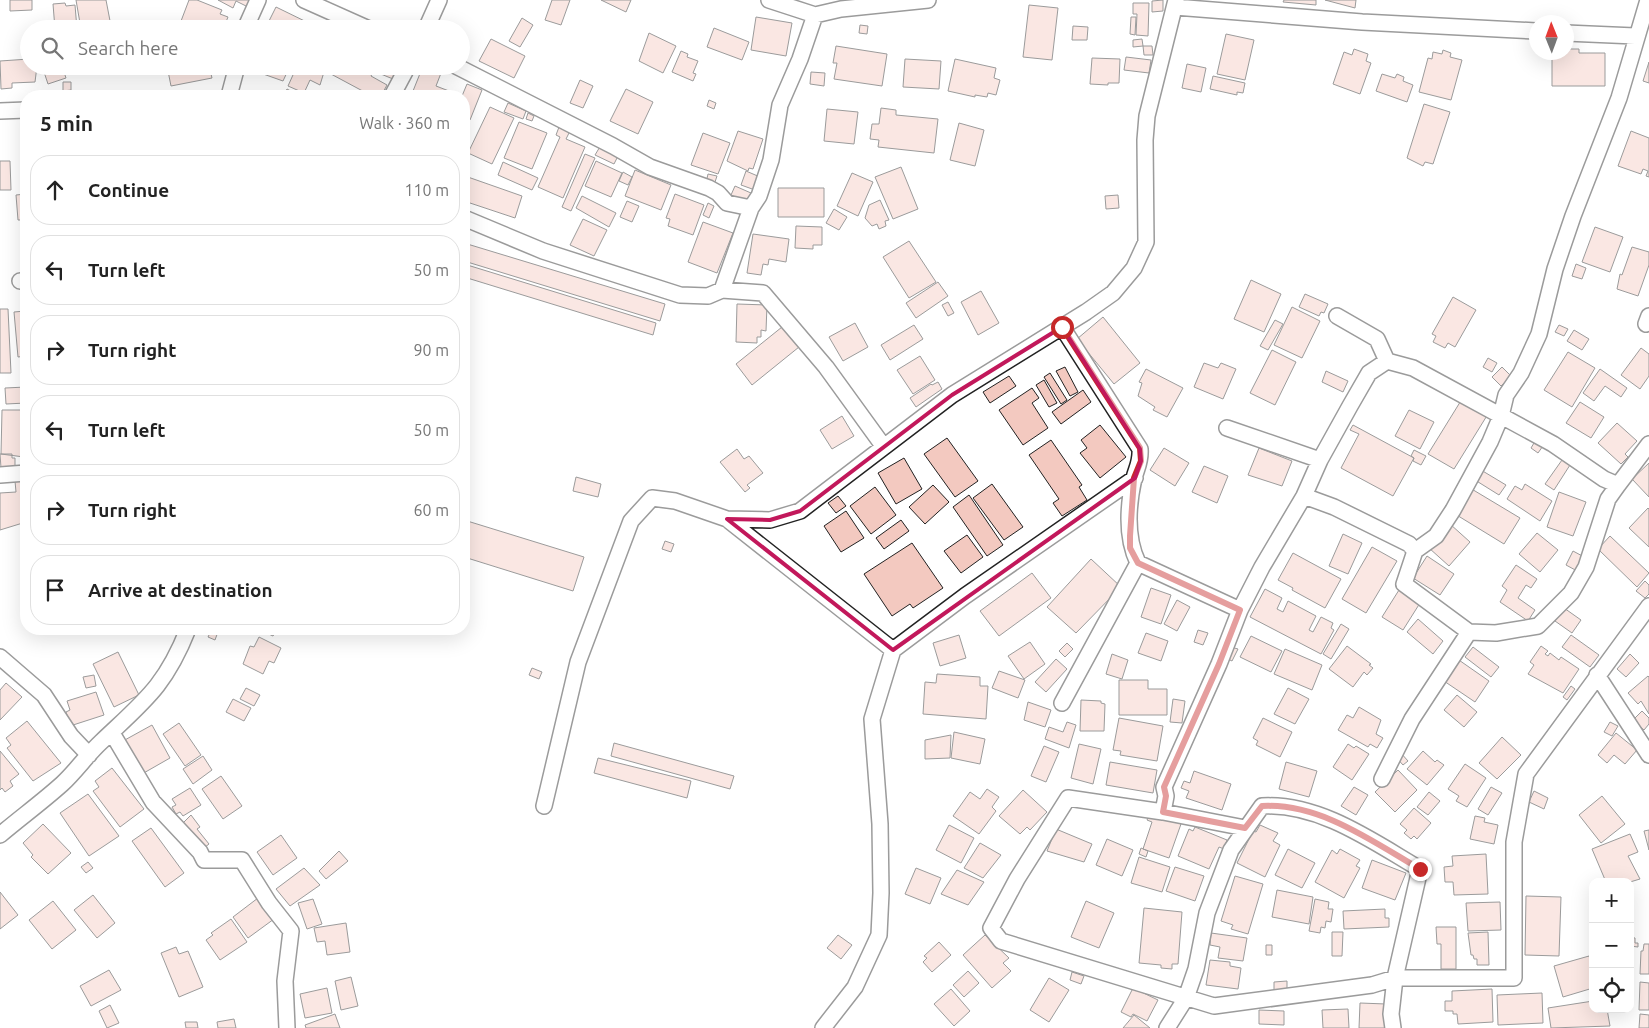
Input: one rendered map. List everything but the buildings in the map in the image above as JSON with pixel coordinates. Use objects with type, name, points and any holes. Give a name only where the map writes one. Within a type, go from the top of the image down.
[{"type":"street","points":[[249,20],[258,0]]},
{"type":"street","points":[[304,0],[349,20]]},
{"type":"street","points":[[430,20],[439,0]]},
{"type":"street","points":[[769,0],[815,15],[841,9],[928,0]]},
{"type":"street","points":[[1648,0],[1635,36],[1619,98],[1573,216],[1555,269],[1539,334],[1521,373],[1506,395],[1501,416],[1490,442],[1453,510],[1436,536],[1415,551],[1404,584],[1469,632],[1496,633],[1538,626],[1571,593],[1586,567],[1608,499],[1649,444]]},
{"type":"street","points":[[544,806],[578,662],[631,521],[652,498],[675,501],[727,519],[770,520],[800,511],[952,395],[1113,293],[1134,268],[1146,242],[1145,140],[1147,116],[1175,3],[1362,22],[1529,31]]},
{"type":"street","points":[[722,290],[751,208],[760,196],[771,160],[780,105],[800,58],[815,15]]},
{"type":"street","points":[[1574,32],[1635,36]]},
{"type":"street","points":[[470,73],[650,166],[709,188],[718,193],[727,204],[751,208]]},
{"type":"street","points":[[231,90],[235,75]]},
{"type":"street","points":[[395,90],[403,75]]},
{"type":"street","points":[[0,111],[20,110]]},
{"type":"street","points":[[470,221],[543,251],[680,295],[708,296],[722,290],[763,293],[826,367],[884,447]]},
{"type":"street","points":[[1337,316],[1377,339],[1387,361]]},
{"type":"street","points":[[1062,327],[1140,448],[1141,461],[1134,478],[1130,536],[1130,548],[1138,563],[1240,610]]},
{"type":"street","points":[[1387,361],[1413,368],[1553,444],[1604,479],[1618,485]]},
{"type":"street","points":[[1163,812],[1166,796],[1164,787],[1219,664],[1240,610],[1304,496],[1320,460],[1369,374],[1387,361]]},
{"type":"street","points":[[1227,428],[1320,460]]},
{"type":"street","points":[[0,475],[20,473]]},
{"type":"street","points":[[824,1028],[855,986],[879,935],[881,894],[880,824],[872,718],[893,650],[965,596],[1134,478]]},
{"type":"street","points":[[1304,496],[1334,507],[1409,544],[1415,551]]},
{"type":"street","points":[[727,519],[893,650]]},
{"type":"street","points":[[1062,703],[1138,563]]},
{"type":"street","points":[[1245,828],[1163,812],[1068,798],[1017,879],[991,928],[1001,941],[1214,1006],[1372,985],[1395,978],[1514,978],[1514,842],[1526,774],[1649,606]]},
{"type":"street","points":[[1382,779],[1412,719],[1469,632]]},
{"type":"street","points":[[0,835],[62,784],[88,755],[156,689],[176,659],[186,635]]},
{"type":"street","points":[[0,657],[44,695],[71,736],[88,755]]},
{"type":"street","points":[[1597,675],[1649,755]]},
{"type":"street","points":[[112,733],[153,802],[200,852],[204,860],[242,860],[269,903],[291,931],[285,981],[287,1028]]},
{"type":"street","points":[[1167,1028],[1186,998],[1196,969],[1207,912],[1230,850],[1262,806],[1281,805],[1338,821],[1420,869],[1395,978],[1391,1014],[1393,1028]]},
{"type":"highlighted area","points":[[1062,327],[1140,449],[1141,461],[1135,478],[893,650],[727,519],[770,520],[800,511],[952,395]]},
{"type":"route","points":[[1062,327],[1140,448],[1141,461],[1134,478],[1130,536],[1130,548],[1138,563],[1240,610],[1219,664],[1189,727],[1164,787],[1166,796],[1163,812],[1245,828],[1262,806],[1281,805],[1338,821],[1420,869]]}]
